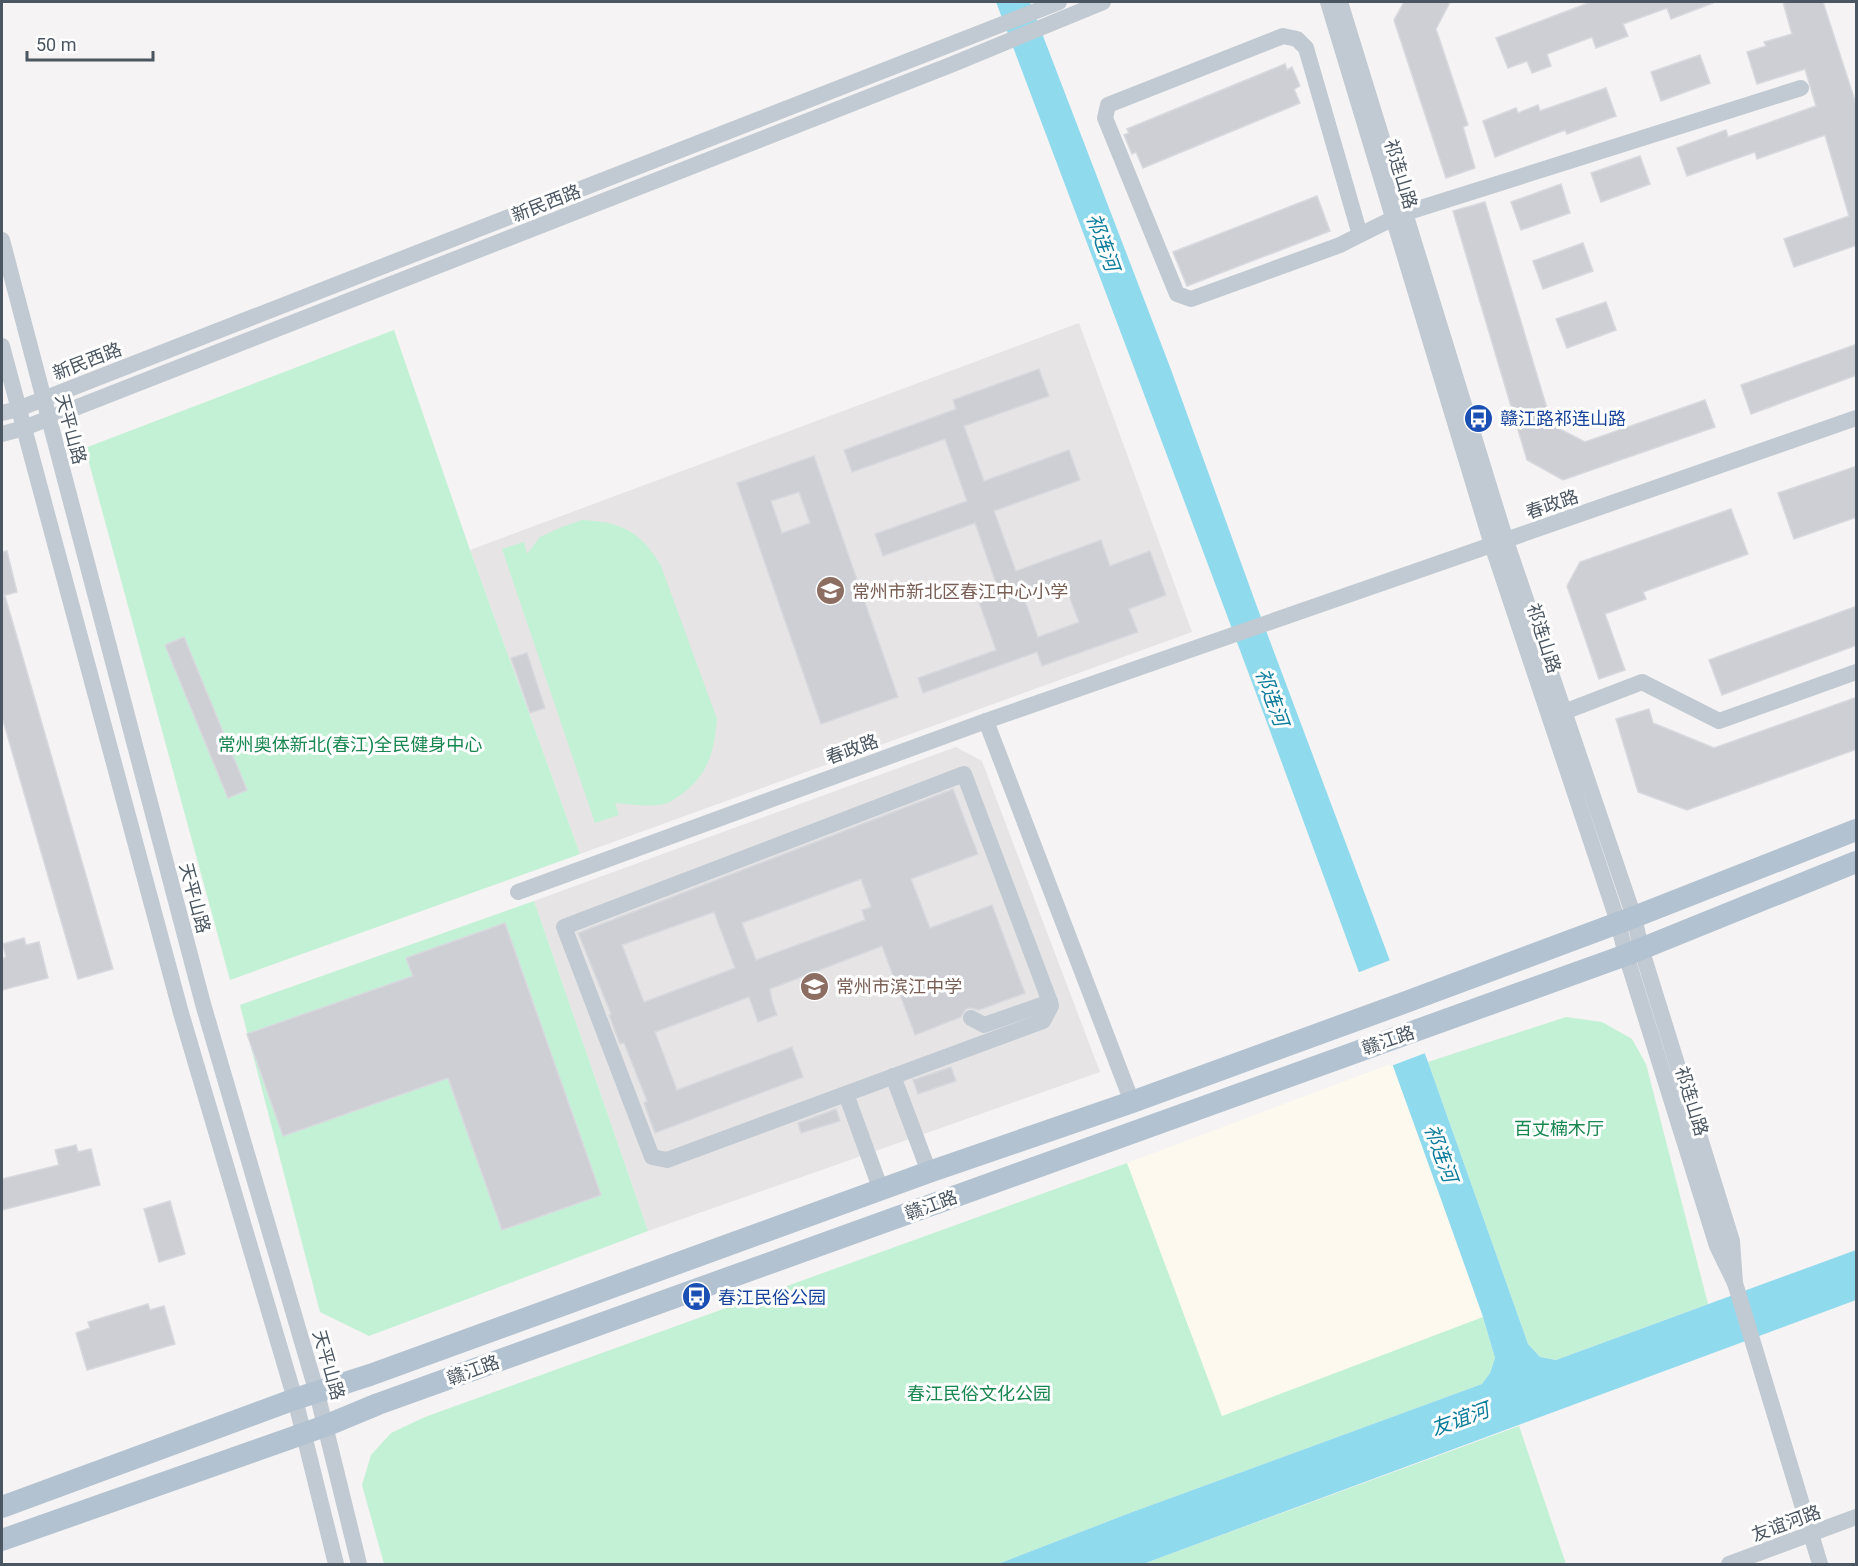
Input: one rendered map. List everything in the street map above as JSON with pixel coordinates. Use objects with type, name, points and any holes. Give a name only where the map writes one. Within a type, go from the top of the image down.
[{"type":"main road","name":"赣江路","points":[[2,1507],[296,1399],[1347,1024],[1626,920],[1857,830]]},
{"type":"main road","name":"赣江路","points":[[2,1540],[315,1429],[378,1404],[1634,951],[1857,862]]},
{"type":"street","name":"新民西路","points":[[2,413],[18,409],[987,31],[1054,9],[1103,2]]},
{"type":"street","name":"祁连山路","points":[[1328,2],[1399,216],[1499,543],[1626,920]]},
{"type":"street","name":"祁连山路","points":[[1340,2],[1399,216]]},
{"type":"street","name":"新民西路","points":[[2,434],[48,419],[994,47],[1054,9]]},
{"type":"street","points":[[1360,235],[1306,48],[1297,39],[1283,36],[1108,105],[1105,118],[1177,294],[1191,299],[1340,244],[1360,235],[1399,216],[1801,88]]},
{"type":"street","name":"天平山路","points":[[2,240],[200,993],[317,1393],[315,1429],[336,1564]]},
{"type":"street","name":"天平山路","points":[[2,346],[181,1013],[296,1399],[315,1429],[359,1564]]},
{"type":"street","name":"春政路","points":[[518,892],[986,721],[1857,418]]},
{"type":"street","name":"祁连山路","points":[[1499,543],[1564,712],[1634,951],[1732,1241],[1735,1283],[1820,1564]]},
{"type":"street","points":[[1564,712],[1642,682],[1719,721],[1857,672]]},
{"type":"street","points":[[986,721],[1132,1102]]},
{"type":"street","points":[[963,774],[1052,1006],[1043,1021],[894,1076],[667,1160],[652,1157],[564,927],[963,774]]},
{"type":"street","points":[[971,1018],[984,1025],[1050,1002]]},
{"type":"street","points":[[894,1076],[929,1172]]},
{"type":"street","points":[[846,1094],[880,1190]]},
{"type":"street","name":"友谊河路","points":[[1729,1564],[1857,1518]]},
{"type":"shaded area","name":"常州市新北区春江中心小学","points":[[1079,323],[1192,632],[580,854],[470,550]]},
{"type":"shaded area","name":"常州市滨江中学","points":[[956,747],[982,761],[1100,1072],[648,1231],[534,901]]},
{"type":"shaded area","points":[[1393,1063],[1483,1317],[1222,1417],[1127,1163]]},
{"type":"green space","name":"常州奥体新北(春江)全民健身中心","points":[[394,330],[470,550],[580,854],[230,980],[85,448]]},
{"type":"green space","points":[[582,520],[619,526],[646,544],[653,554],[661,566],[717,719],[714,743],[708,763],[689,788],[670,802],[661,804],[615,803],[619,815],[595,823],[502,549],[524,542],[527,554],[540,537]]},
{"type":"green space","points":[[534,901],[648,1231],[369,1336],[320,1312],[240,1005]]},
{"type":"green space","name":"百丈楠木厅","points":[[1566,1017],[1602,1022],[1632,1039],[1646,1064],[1708,1304],[1556,1360],[1540,1357],[1528,1344],[1428,1062]]},
{"type":"green space","name":"春江民俗文化公园","points":[[1127,1163],[1222,1416],[1483,1317],[1495,1358],[1490,1373],[1482,1384],[1127,1514],[998,1564],[384,1564],[362,1485],[371,1455],[391,1433],[425,1417]]},
{"type":"green space","points":[[1519,1426],[1566,1564],[1143,1564]]},
{"type":"water","points":[[996,2],[1030,2],[1170,367],[1256,604],[1428,1062],[1528,1344],[1540,1357],[1556,1360],[1856,1250],[1856,1300],[1143,1564],[998,1564],[1127,1514],[1482,1384],[1490,1373],[1495,1358],[1483,1317],[1304,822]]},
{"type":"pier","points":[[1393,959],[1428,1052],[1391,1066],[1357,973]]},
{"type":"building","points":[[1404,2],[1450,2],[1436,29],[1468,125],[1463,127],[1475,168],[1446,178],[1394,20]]},
{"type":"building","points":[[1591,2],[1713,3],[1671,19],[1667,8],[1623,24],[1628,36],[1596,48],[1592,37],[1547,54],[1551,66],[1532,73],[1527,61],[1508,68],[1496,38]]},
{"type":"building","points":[[1783,2],[1823,2],[1857,107],[1857,245],[1794,267],[1784,239],[1849,216],[1825,135],[1757,159],[1755,152],[1687,176],[1677,148],[1726,130],[1728,137],[1816,106],[1805,69],[1757,84],[1747,52],[1766,46],[1764,42],[1792,34]]},
{"type":"building","points":[[1700,55],[1710,83],[1661,101],[1651,72]]},
{"type":"building","points":[[1285,64],[1287,70],[1292,67],[1300,86],[1294,89],[1300,103],[1143,168],[1136,152],[1132,154],[1124,135],[1129,133],[1127,129]]},
{"type":"building","points":[[1606,88],[1616,116],[1567,134],[1565,130],[1495,157],[1483,121],[1516,108],[1518,113],[1538,105],[1540,111]]},
{"type":"building","points":[[1640,156],[1650,184],[1601,202],[1591,173]]},
{"type":"building","points":[[1561,184],[1570,213],[1521,230],[1511,202]]},
{"type":"building","points":[[1317,196],[1330,231],[1187,286],[1173,252]]},
{"type":"building","points":[[1485,202],[1552,425],[1585,442],[1705,400],[1715,427],[1563,480],[1527,460],[1453,211]]},
{"type":"building","points":[[1583,243],[1593,271],[1543,289],[1533,261]]},
{"type":"building","points":[[1606,302],[1616,330],[1567,348],[1556,319]]},
{"type":"building","points":[[1857,344],[1857,375],[1751,414],[1741,385]]},
{"type":"building","points":[[1039,369],[1049,396],[964,426],[984,481],[1069,450],[1080,480],[994,511],[1016,571],[1101,540],[1110,566],[1150,551],[1166,595],[1129,609],[1138,632],[1042,666],[1037,652],[923,693],[918,678],[996,650],[976,594],[997,586],[975,523],[883,556],[875,534],[967,501],[945,439],[852,472],[844,450],[956,409],[953,400]],"holes":[[[1064,583],[1079,622],[1038,637],[1024,598]]]},
{"type":"building","points":[[814,456],[898,697],[821,724],[737,483]],"holes":[[[799,492],[810,523],[782,533],[771,501]]]},
{"type":"building","points":[[1857,466],[1857,517],[1794,539],[1778,493]]},
{"type":"building","points":[[1731,509],[1748,554],[1643,592],[1646,599],[1605,614],[1625,670],[1599,679],[1567,586],[1580,562]]},
{"type":"building","points":[[7,551],[17,592],[2,596],[2,552]]},
{"type":"building","points":[[2,596],[5,596],[113,969],[78,979],[2,717]]},
{"type":"building","points":[[1857,606],[1857,645],[1722,695],[1709,660]]},
{"type":"building","points":[[184,637],[247,790],[228,798],[165,645]]},
{"type":"building","points":[[527,653],[545,708],[530,713],[511,658]]},
{"type":"building","points":[[1857,697],[1857,749],[1687,810],[1638,792],[1616,719],[1649,709],[1653,723],[1714,748]]},
{"type":"building","points":[[953,789],[978,854],[911,879],[930,928],[992,905],[1025,993],[979,1010],[966,1009],[961,1017],[915,1035],[882,946],[770,989],[777,1015],[758,1022],[749,997],[655,1032],[677,1090],[792,1047],[803,1077],[655,1133],[644,1103],[647,1101],[624,1043],[620,1044],[609,1015],[611,1014],[578,933]],"holes":[[[861,879],[871,907],[862,910],[865,920],[756,960],[742,923]],[[714,912],[735,968],[644,1002],[622,945]]]},
{"type":"building","points":[[505,923],[601,1195],[502,1230],[448,1078],[283,1136],[247,1034],[413,976],[406,958]]},
{"type":"building","points":[[24,938],[26,945],[39,942],[48,978],[2,990],[2,959],[6,957],[3,944]]},
{"type":"building","points":[[951,1067],[956,1081],[918,1094],[913,1080]]},
{"type":"building","points":[[836,1109],[840,1121],[801,1133],[798,1123]]},
{"type":"building","points":[[76,1145],[78,1152],[91,1149],[100,1185],[2,1210],[2,1179],[59,1165],[55,1150]]},
{"type":"building","points":[[170,1201],[185,1254],[159,1262],[144,1209]]},
{"type":"building","points":[[148,1304],[150,1310],[164,1306],[175,1344],[87,1370],[76,1333],[90,1328],[88,1322]]},
{"type":"place","name":"赣江路祁连山路","points":[[1479,418]]},
{"type":"place","name":"常州市新北区春江中心小学","points":[[831,591]]},
{"type":"place","name":"常州市滨江中学","points":[[815,986]]},
{"type":"place","name":"春江民俗公园","points":[[697,1297]]},
{"type":"water label","name":"祁连河","points":[[1103,242]]},
{"type":"water label","name":"祁连河","points":[[1272,697]]},
{"type":"water label","name":"祁连河","points":[[1441,1153]]},
{"type":"water label","name":"友谊河","points":[[1460,1419]]}]
